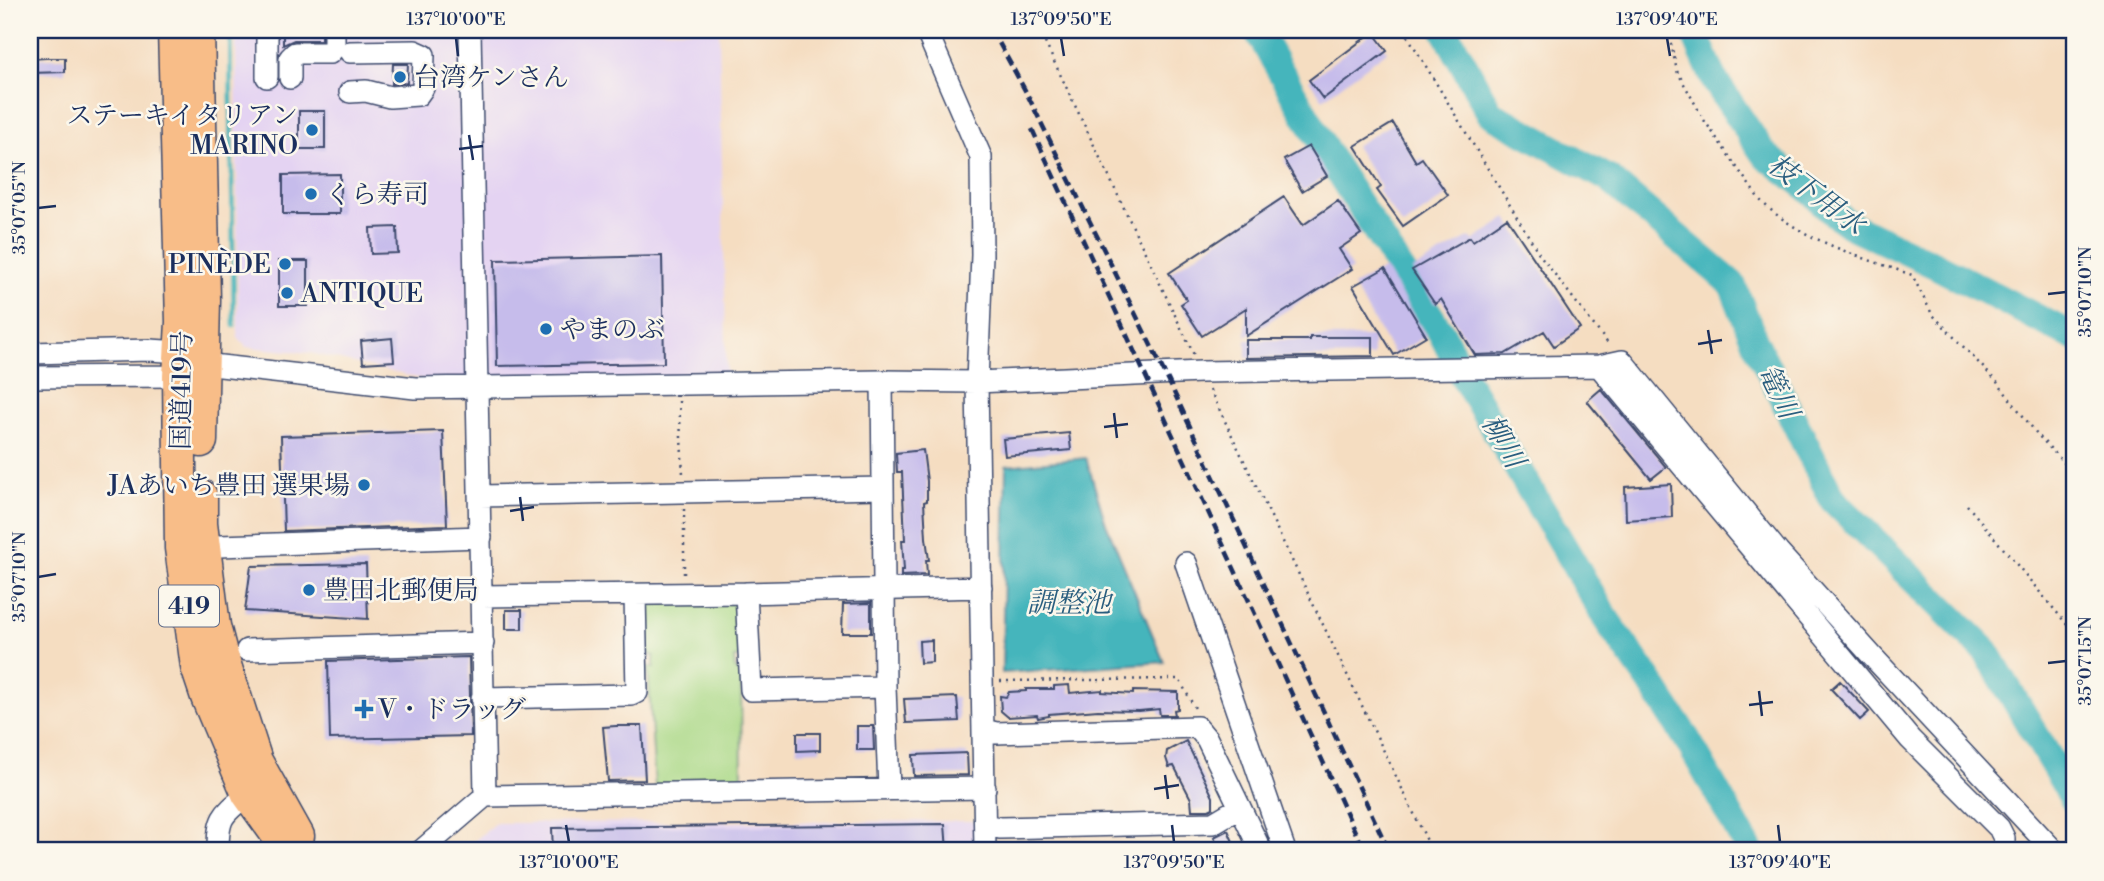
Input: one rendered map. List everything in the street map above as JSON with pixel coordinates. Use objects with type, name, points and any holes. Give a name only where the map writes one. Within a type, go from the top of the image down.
[{"type":"highway","name":"国道419号","points":[[174,30],[182,322],[187,364],[201,420],[203,543],[214,626],[244,730],[256,761],[307,851]]},
{"type":"highway","name":"国道419号","points":[[198,30],[204,300],[187,364],[181,548],[197,667],[207,697],[248,794],[289,851]]},
{"type":"street","points":[[267,30],[267,77]]},
{"type":"street","points":[[290,78],[290,58],[295,53],[330,53],[334,48],[334,30]]},
{"type":"street","points":[[470,30],[485,796]]},
{"type":"street","points":[[926,30],[981,157],[982,255],[977,382],[985,851]]},
{"type":"street","points":[[350,52],[415,51],[424,55],[423,88],[418,95],[390,97],[366,91],[350,92]]},
{"type":"street","points":[[30,353],[150,350],[187,364]]},
{"type":"street","points":[[30,377],[187,364],[415,388],[475,388],[881,381],[977,382],[1201,372],[1599,366],[1622,361],[1778,552],[2054,851]]},
{"type":"street","points":[[1599,366],[1910,739],[1999,828],[2004,838],[2004,851]]},
{"type":"street","points":[[881,381],[889,789]]},
{"type":"street","points":[[481,496],[883,488]]},
{"type":"street","points":[[203,543],[219,546],[481,537]]},
{"type":"street","points":[[1186,563],[1285,851]]},
{"type":"street","points":[[482,596],[981,587]]},
{"type":"street","points":[[746,593],[751,690],[885,687]]},
{"type":"street","points":[[482,698],[631,695],[637,692],[635,595]]},
{"type":"street","points":[[247,650],[483,643]]},
{"type":"street","points":[[984,730],[996,733],[1197,727],[1208,739],[1262,851]]},
{"type":"street","points":[[421,851],[485,796],[985,788]]},
{"type":"street","points":[[218,851],[222,817],[248,794]]},
{"type":"street","points":[[985,825],[1000,828],[1213,823],[1240,807]]},
{"type":"path","points":[[1039,30],[1432,851]]},
{"type":"path","points":[[1404,30],[1540,255],[1622,361]]},
{"type":"path","points":[[1668,30],[1677,71],[1704,120],[1759,199],[1770,211],[1805,235],[1912,275],[1932,314],[1997,382],[2037,434],[2074,474]]},
{"type":"path","points":[[1967,505],[2074,633]]},
{"type":"path","points":[[996,681],[1179,680],[1202,722],[1197,727]]},
{"type":"shaded area","points":[[236,30],[719,30],[727,391],[422,379],[311,353],[246,347],[238,337]]},
{"type":"shaded area","points":[[973,821],[977,825],[976,851],[463,851],[495,823]]},
{"type":"green space","points":[[734,598],[741,605],[742,657],[734,658],[735,670],[741,670],[742,788],[655,787],[648,667],[654,668],[654,656],[648,653],[646,606],[649,602]]},
{"type":"water","name":"調整池","points":[[1086,458],[1105,521],[1164,662],[1002,673],[1006,466]]},
{"type":"building","points":[[283,30],[321,30],[321,40],[294,40],[283,45]]},
{"type":"building","points":[[1373,32],[1387,51],[1323,99],[1309,80]]},
{"type":"building","points":[[65,58],[65,72],[30,73],[30,59]]},
{"type":"building","points":[[393,64],[408,64],[407,83],[392,84]]},
{"type":"building","name":"ステーキイタリアン MARINO","points":[[299,111],[325,111],[325,149],[299,149]]},
{"type":"building","points":[[1393,123],[1416,162],[1422,158],[1448,195],[1403,226],[1377,190],[1381,187],[1355,146]]},
{"type":"building","points":[[1309,146],[1327,176],[1302,191],[1284,160]]},
{"type":"building","name":"くら寿司","points":[[340,174],[340,214],[283,214],[283,175]]},
{"type":"building","points":[[1284,197],[1303,225],[1338,201],[1361,234],[1339,249],[1352,269],[1246,336],[1246,308],[1202,336],[1181,304],[1187,300],[1169,273]]},
{"type":"building","points":[[1507,218],[1580,328],[1554,346],[1544,331],[1505,354],[1475,355],[1441,299],[1435,304],[1412,270],[1470,237],[1473,241]]},
{"type":"building","points":[[397,227],[398,253],[371,254],[370,228]]},
{"type":"building","points":[[662,256],[664,363],[497,366],[495,260]]},
{"type":"building","points":[[279,261],[308,261],[308,306],[279,306]]},
{"type":"building","points":[[1385,268],[1426,336],[1394,355],[1353,286]]},
{"type":"building","points":[[1310,337],[1373,337],[1373,356],[1246,358],[1246,340],[1310,340]]},
{"type":"building","points":[[392,338],[394,361],[363,363],[361,341]]},
{"type":"building","points":[[1601,389],[1666,467],[1651,479],[1587,401]]},
{"type":"building","name":"JAあいち豊田 選果場","points":[[443,431],[447,525],[284,531],[281,436]]},
{"type":"building","points":[[1069,433],[1071,450],[1005,456],[1003,439]]},
{"type":"building","points":[[923,450],[927,481],[927,501],[924,502],[929,560],[926,560],[927,575],[901,576],[901,570],[904,570],[902,540],[905,540],[902,472],[897,472],[896,453]]},
{"type":"building","points":[[1671,484],[1672,517],[1626,520],[1625,487]]},
{"type":"building","points":[[366,564],[368,619],[245,611],[251,566]]},
{"type":"building","points":[[871,603],[871,633],[842,633],[843,604]]},
{"type":"building","points":[[506,610],[522,610],[522,629],[506,629]]},
{"type":"building","points":[[932,640],[932,662],[920,663],[919,641]]},
{"type":"building","points":[[469,657],[471,736],[330,739],[328,661]]},
{"type":"building","points":[[1840,681],[1869,712],[1860,720],[1831,689]]},
{"type":"building","points":[[1069,685],[1070,693],[1102,690],[1133,694],[1133,691],[1178,692],[1178,709],[1174,710],[1175,715],[1160,715],[1159,709],[1098,710],[1049,714],[1038,718],[1037,715],[1008,717],[1001,711],[1000,696],[1006,697],[1009,692],[1054,689],[1054,686]]},
{"type":"building","points":[[957,697],[959,721],[906,723],[904,699]]},
{"type":"building","points":[[642,726],[645,780],[608,781],[603,727]]},
{"type":"building","points":[[857,726],[873,726],[874,750],[857,750]]},
{"type":"building","points":[[797,733],[820,733],[820,750],[797,751]]},
{"type":"building","points":[[1186,741],[1213,797],[1213,808],[1209,810],[1192,810],[1191,799],[1174,766],[1169,767],[1166,758],[1167,751]]},
{"type":"building","points":[[967,753],[968,775],[914,776],[913,755]]},
{"type":"building","points":[[945,824],[947,851],[553,851],[552,828]]},
{"type":"building","points":[[1228,830],[1237,851],[1220,851],[1214,837]]},
{"type":"waterway","points":[[230,30],[234,326]]},
{"type":"waterway","name":"柳川","points":[[1257,30],[1334,165],[1442,334],[1462,374],[1608,622],[1687,739],[1750,851]]},
{"type":"waterway","name":"篭川","points":[[1445,30],[1490,113],[1609,179],[1732,284],[1755,342],[1833,500],[1986,651],[2074,800]]},
{"type":"waterway","name":"枝下用水","points":[[1693,30],[1715,81],[1764,154],[1810,190],[1829,209],[1850,225],[1937,266],[2074,337]]},
{"type":"railway","points":[[992,30],[1026,92],[1171,386],[1389,851]]},
{"type":"railway","points":[[1032,129],[1364,851]]},
{"type":"place","name":"台湾ケンさん","points":[[400,77]]},
{"type":"place","name":"ステーキイタリアン MARINO","points":[[312,130]]},
{"type":"place","name":"くら寿司","points":[[311,194]]},
{"type":"place","name":"PINÈDE","points":[[285,264]]},
{"type":"place","name":"ANTIQUE","points":[[287,293]]},
{"type":"place","name":"やまのぶ","points":[[546,329]]},
{"type":"place","name":"JAあいち豊田 選果場","points":[[364,485]]},
{"type":"place","name":"豊田北郵便局","points":[[309,590]]},
{"type":"place","name":"V・ドラッグ","points":[[364,709]]}]
